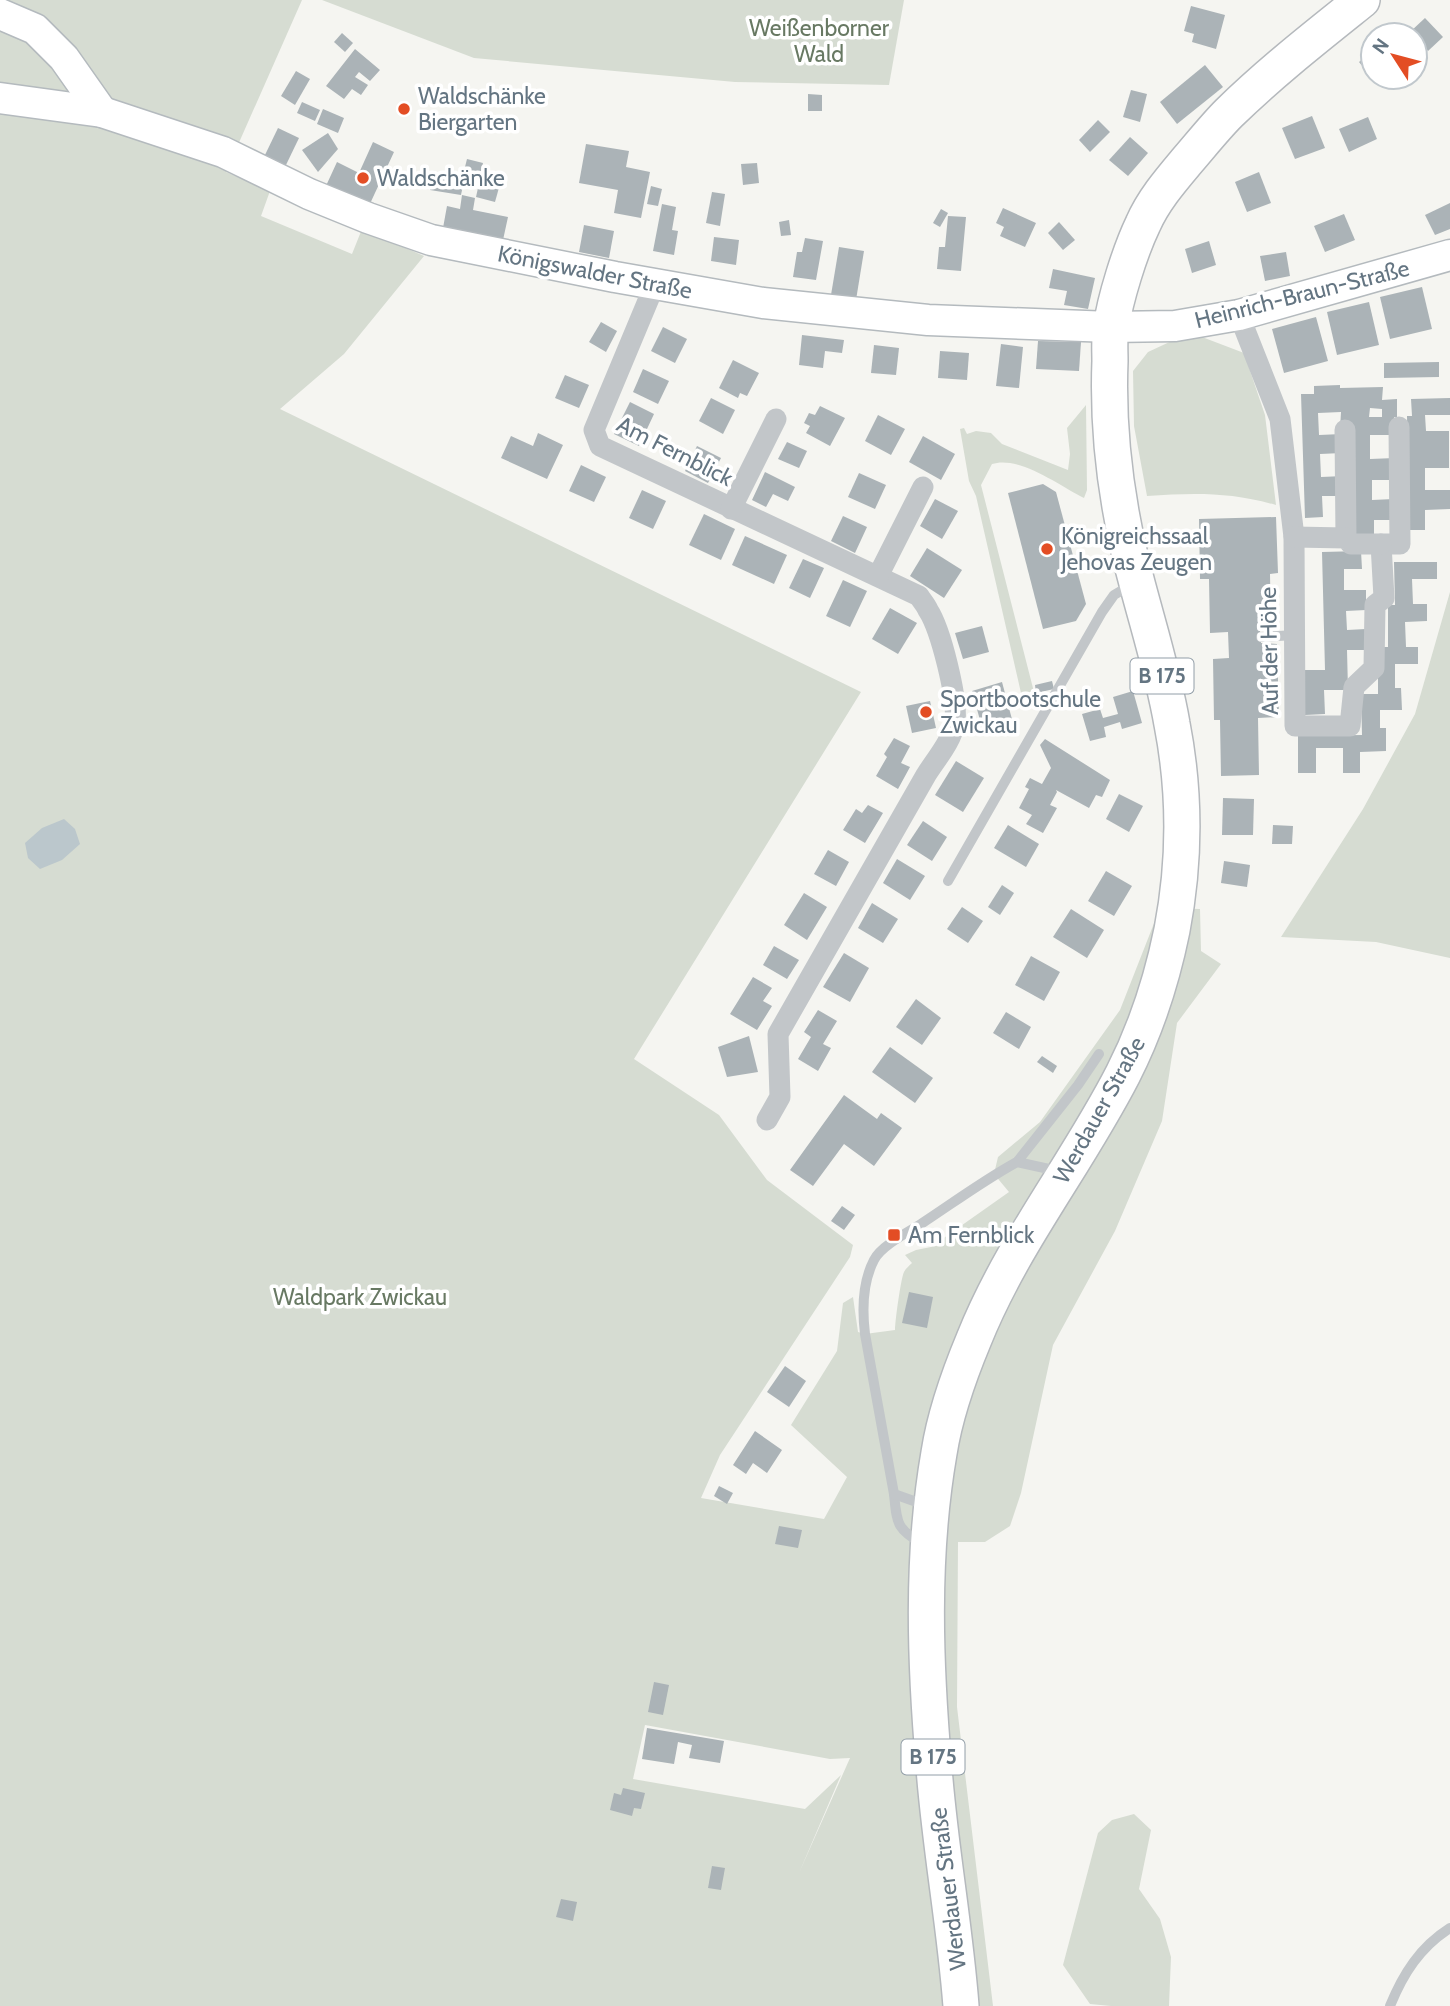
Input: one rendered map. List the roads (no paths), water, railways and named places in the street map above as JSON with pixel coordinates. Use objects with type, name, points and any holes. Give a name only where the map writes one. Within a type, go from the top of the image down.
[{"type":"main road","name":"Werdauer Straße","points":[[961,2006],[934,1770],[927,1652],[928,1547],[939,1448],[974,1338],[1004,1275],[1099,1118],[1145,1025],[1153,987],[1171,932],[1180,880],[1180,783],[1173,728],[1136,582],[1119,500],[1108,402],[1111,327],[1125,272],[1143,223],[1166,187],[1225,117],[1262,81],[1362,0]]},
{"type":"street","points":[[0,14],[35,29],[64,58],[102,112]]},
{"type":"street","name":"Königswalder Straße","points":[[0,98],[102,112],[223,152],[309,194],[431,240],[764,303],[928,320],[1111,327]]},
{"type":"street","name":"Heinrich-Braun-Straße","points":[[1111,327],[1175,326],[1239,315],[1450,255]]},
{"type":"street","name":"Am Fernblick","points":[[655,284],[594,430],[600,446],[919,597],[930,611],[943,649],[954,702],[955,723],[947,743],[778,1034],[780,1097],[767,1120]]},
{"type":"street","name":"Auf der Höhe","points":[[1239,315],[1280,419],[1294,537],[1294,726],[1350,726],[1354,687],[1374,668],[1375,605],[1384,598],[1381,544]]},
{"type":"street","name":"Am Fernblick","points":[[731,509],[776,419]]},
{"type":"street","points":[[1345,430],[1346,538],[1351,544],[1400,544],[1399,427]]},
{"type":"street","points":[[877,576],[923,486]]},
{"type":"street","points":[[1294,537],[1346,538]]},
{"type":"lane","points":[[948,881],[1102,612],[1114,595],[1136,582]]},
{"type":"lane","points":[[1261,637],[1295,635]]},
{"type":"lane","points":[[928,1547],[908,1536],[897,1522],[862,1308],[874,1258],[897,1239],[1017,1162],[1079,1085],[1099,1054]]},
{"type":"lane","points":[[1017,1162],[1066,1173]]},
{"type":"lane","points":[[894,1494],[931,1507]]},
{"type":"lane","points":[[1390,2006],[1409,1966],[1434,1938],[1450,1928]]},
{"type":"place","name":"Waldschänke Biergarten","points":[[404,109]]},
{"type":"place","name":"Waldschänke","points":[[363,178]]},
{"type":"place","name":"Königreichssaal Jehovas Zeugen","points":[[1047,549]]},
{"type":"place","name":"Sportbootschule Zwickau","points":[[926,712]]},
{"type":"place","name":"Am Fernblick","points":[[894,1235]]},
{"type":"park label","name":"Weißenborner Wald","points":[[819,41]]},
{"type":"park label","name":"Waldpark Zwickau","points":[[360,1297]]}]
